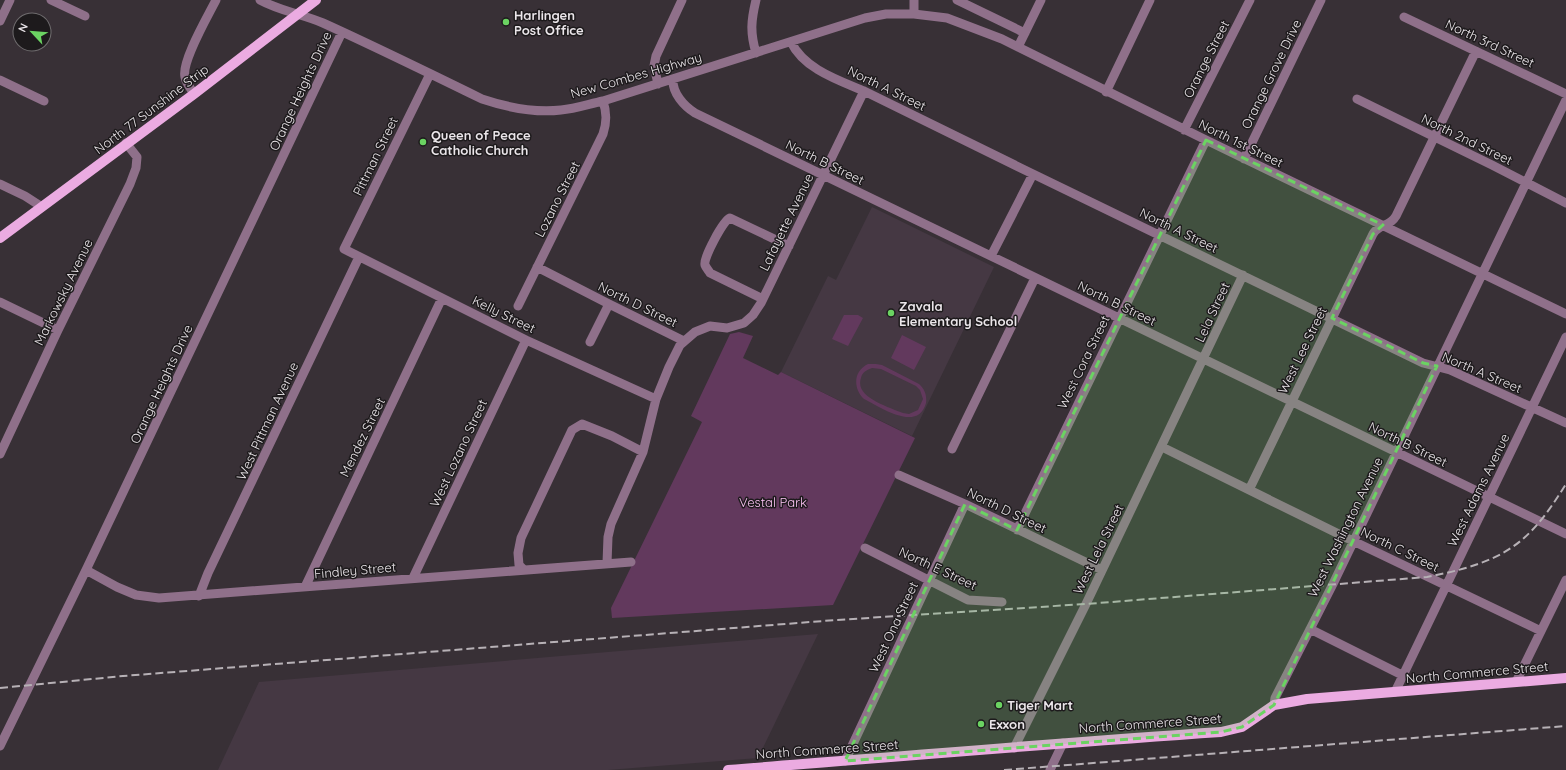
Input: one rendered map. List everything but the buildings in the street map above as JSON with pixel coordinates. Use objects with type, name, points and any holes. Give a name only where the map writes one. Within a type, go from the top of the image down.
[{"type":"main road","name":"North 77 Sunshine Strip","points":[[0,238],[194,94],[316,0]]},
{"type":"main road","name":"North Commerce Street","points":[[728,770],[1221,732],[1242,727],[1274,705],[1307,699],[1566,678]]},
{"type":"street","points":[[0,21],[10,0]]},
{"type":"street","points":[[51,0],[85,16]]},
{"type":"street","points":[[194,94],[185,78],[185,68],[191,51],[216,0]]},
{"type":"street","name":"New Combes Highway","points":[[260,0],[274,7],[313,19],[482,99],[500,105],[521,109],[560,110],[603,101],[865,18],[886,14],[914,14]]},
{"type":"street","points":[[658,84],[654,66],[656,56],[682,0]]},
{"type":"street","points":[[756,0],[751,24],[751,36],[756,53]]},
{"type":"street","points":[[914,0],[914,14]]},
{"type":"street","points":[[957,0],[1025,33]]},
{"type":"street","points":[[1018,47],[1041,0]]},
{"type":"street","points":[[1106,92],[1150,0]]},
{"type":"street","name":"Orange Street","points":[[1184,130],[1250,0]]},
{"type":"street","name":"Orange Grove Drive","points":[[1244,158],[1321,0]]},
{"type":"street","name":"North 1st Street","points":[[914,14],[947,18],[995,36],[1184,130],[1566,314]]},
{"type":"street","name":"North 3rd Street","points":[[1404,17],[1566,94]]},
{"type":"street","name":"Orange Heights Drive","points":[[0,746],[86,570],[342,32]]},
{"type":"street","name":"North A Street","points":[[791,42],[804,61],[842,81],[1423,363],[1450,370],[1566,423]]},
{"type":"street","name":"West Lee Street","points":[[1249,490],[1372,234],[1375,230],[1390,224],[1396,216],[1476,51]]},
{"type":"street","name":"Pittman Street","points":[[344,249],[430,74]]},
{"type":"street","name":"North B Street","points":[[673,79],[672,84],[679,98],[688,109],[695,113],[1291,402],[1540,520],[1566,534]]},
{"type":"street","points":[[0,80],[44,101]]},
{"type":"street","name":"Lafayette Avenue","points":[[763,299],[864,91]]},
{"type":"street","name":"North 2nd Street","points":[[1357,99],[1566,203]]},
{"type":"street","name":"West Washington Avenue","points":[[1274,705],[1276,698],[1566,100]]},
{"type":"street","name":"Lozano Street","points":[[518,306],[603,134],[607,120],[603,101]]},
{"type":"street","name":"West Cora Street","points":[[1017,530],[1206,140]]},
{"type":"street","name":"Markowsky Avenue","points":[[0,454],[58,330],[132,179],[136,168],[137,157],[126,143]]},
{"type":"street","points":[[992,256],[1033,174]]},
{"type":"street","points":[[0,184],[25,196],[42,207]]},
{"type":"street","points":[[763,299],[710,273],[705,266],[705,261],[716,236],[726,219],[730,218],[789,246]]},
{"type":"street","name":"Kelly Street","points":[[344,249],[526,340],[656,399]]},
{"type":"street","name":"West Pittman Avenue","points":[[200,596],[208,574],[359,257]]},
{"type":"street","name":"North D Street","points":[[537,267],[684,341],[695,332],[710,326],[727,328],[744,323],[753,315],[763,299]]},
{"type":"street","name":"Lela Street","points":[[1204,359],[1243,275]]},
{"type":"street","points":[[952,449],[1035,278]]},
{"type":"street","name":"Mendez Street","points":[[305,587],[426,335],[442,298]]},
{"type":"street","points":[[0,302],[58,330]]},
{"type":"street","points":[[590,342],[609,304]]},
{"type":"street","name":"West Adams Avenue","points":[[1395,692],[1566,337]]},
{"type":"street","name":"West Lozano Street","points":[[413,578],[526,340]]},
{"type":"street","points":[[607,563],[608,537],[611,524],[643,452],[656,399],[669,367],[680,345],[684,341]]},
{"type":"street","name":"West Lela Street","points":[[1014,748],[1204,359]]},
{"type":"street","points":[[524,570],[519,565],[518,553],[521,538],[572,430],[582,424],[612,436],[643,452]]},
{"type":"street","name":"North C Street","points":[[1162,446],[1353,541],[1541,631]]},
{"type":"street","name":"North D Street","points":[[899,475],[965,504],[1102,570]]},
{"type":"street","name":"West Ona Street","points":[[845,761],[965,504]]},
{"type":"street","name":"North E Street","points":[[865,548],[968,600],[1002,602]]},
{"type":"street","name":"Findley Street","points":[[86,570],[117,587],[136,595],[159,598],[630,562]]},
{"type":"street","points":[[1516,682],[1566,580]]},
{"type":"street","points":[[1310,629],[1402,675]]},
{"type":"street","points":[[1050,770],[1063,743]]},
{"type":"highlighted area","points":[[1206,140],[1383,225],[1373,234],[1332,318],[1423,363],[1437,366],[1274,705],[1242,727],[1221,732],[845,761],[965,504],[1017,530]]},
{"type":"shaded area","name":"Zavala Elementary School","points":[[872,207],[994,267],[912,436],[781,372],[828,276],[836,280]]},
{"type":"shaded area","points":[[818,634],[758,758],[608,770],[218,770],[259,682]]},
{"type":"green space","points":[[844,315],[858,315],[863,318],[848,346],[832,339]]},
{"type":"green space","name":"Vestal Park","points":[[739,332],[753,336],[743,358],[778,375],[781,372],[915,438],[833,605],[612,618],[611,608],[702,422],[691,416],[730,334]]},
{"type":"green space","points":[[902,335],[926,347],[914,370],[891,358]]},
{"type":"green space","points":[[868,364],[882,365],[919,384],[924,390],[926,398],[926,403],[922,412],[915,416],[907,417],[898,415],[864,399],[860,395],[856,385],[857,376],[863,367]],"holes":[[[872,368],[881,369],[916,386],[920,390],[923,399],[918,410],[909,414],[903,413],[874,400],[863,391],[860,385],[864,373]]]},
{"type":"railway","points":[[0,688],[123,676],[836,620],[1086,604],[1427,577],[1478,564],[1491,559],[1514,546],[1542,519],[1566,484]]},
{"type":"railway","points":[[1004,770],[1566,726]]},
{"type":"place","name":"Harlingen Post Office","points":[[506,22]]},
{"type":"place","name":"Queen of Peace Catholic Church","points":[[423,142]]},
{"type":"place","name":"Zavala Elementary School","points":[[891,313]]},
{"type":"place","name":"Tiger Mart","points":[[999,705]]},
{"type":"place","name":"Exxon","points":[[981,724]]}]
